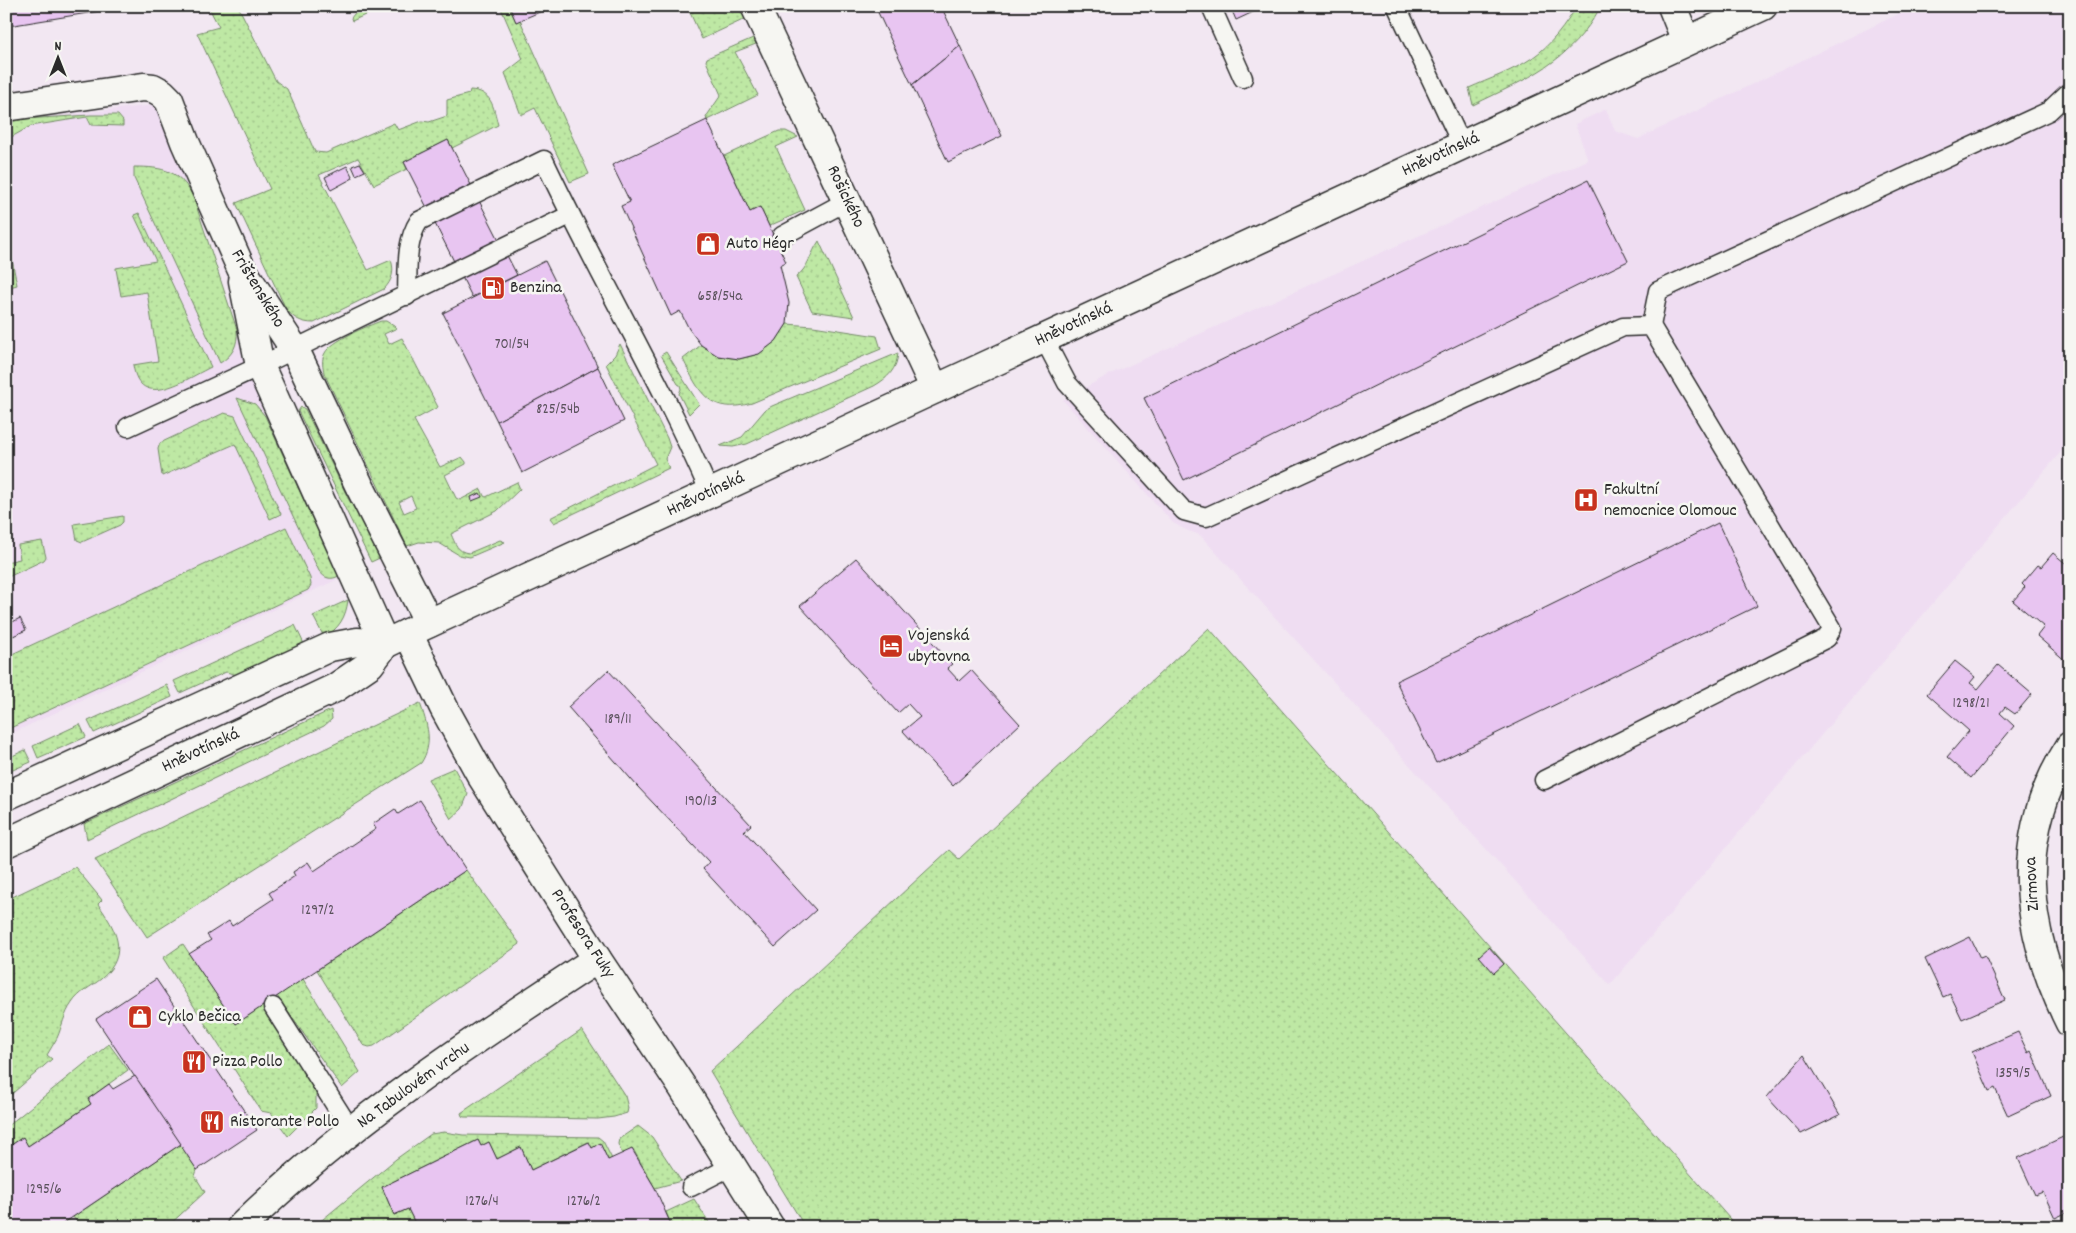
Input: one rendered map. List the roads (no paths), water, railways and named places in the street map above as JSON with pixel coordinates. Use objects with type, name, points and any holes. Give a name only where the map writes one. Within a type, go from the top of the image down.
[{"type":"street","points":[[1672,6],[1686,41]]},
{"type":"street","name":"Hněvotínská","points":[[6,844],[335,688],[370,664],[408,633],[1763,6]]},
{"type":"street","name":"Rošického","points":[[760,8],[935,389]]},
{"type":"street","name":"Frištenského","points":[[6,107],[143,87],[153,88],[169,100],[241,268],[295,350],[359,485],[408,633]]},
{"type":"street","points":[[241,268],[260,366],[408,633]]},
{"type":"street","name":"Hněvotínská","points":[[6,796],[330,647],[408,633]]},
{"type":"street","name":"Profesora Fuky","points":[[408,633],[467,751],[597,959],[770,1227]]},
{"type":"street","name":"Zirmova","points":[[2070,746],[2043,799],[2036,825],[2030,866],[2032,905],[2040,944],[2048,972],[2070,1023]]},
{"type":"street","name":"Na Tabulovém vrchu","points":[[241,1227],[291,1179],[351,1130],[391,1100],[597,959]]},
{"type":"lane","points":[[1211,6],[1243,78]]},
{"type":"lane","points":[[1398,7],[1462,146]]},
{"type":"lane","points":[[1544,780],[1827,638],[1832,628],[1651,326],[1658,291],[2049,111],[2070,91]]},
{"type":"lane","points":[[407,296],[408,257],[413,230],[419,221],[544,160],[570,215],[692,452],[710,494]]},
{"type":"lane","points":[[782,236],[847,201]]},
{"type":"lane","points":[[128,427],[295,350],[570,215]]},
{"type":"lane","points":[[1044,339],[1067,383],[1184,511],[1206,517],[1623,327],[1651,326]]},
{"type":"lane","points":[[273,1007],[351,1130]]},
{"type":"lane","points":[[691,1187],[732,1166]]},
{"type":"place","name":"Auto Hégr","points":[[708,244]]},
{"type":"place","name":"Benzina","points":[[493,288]]},
{"type":"place","name":"Fakultní nemocnice Olomouc","points":[[1586,500]]},
{"type":"place","name":"Vojenská ubytovna","points":[[891,646]]},
{"type":"place","name":"Cyklo Bečica","points":[[140,1017]]},
{"type":"place","name":"Pizza Pollo","points":[[194,1062]]},
{"type":"place","name":"Ristorante Pollo","points":[[212,1122]]}]
